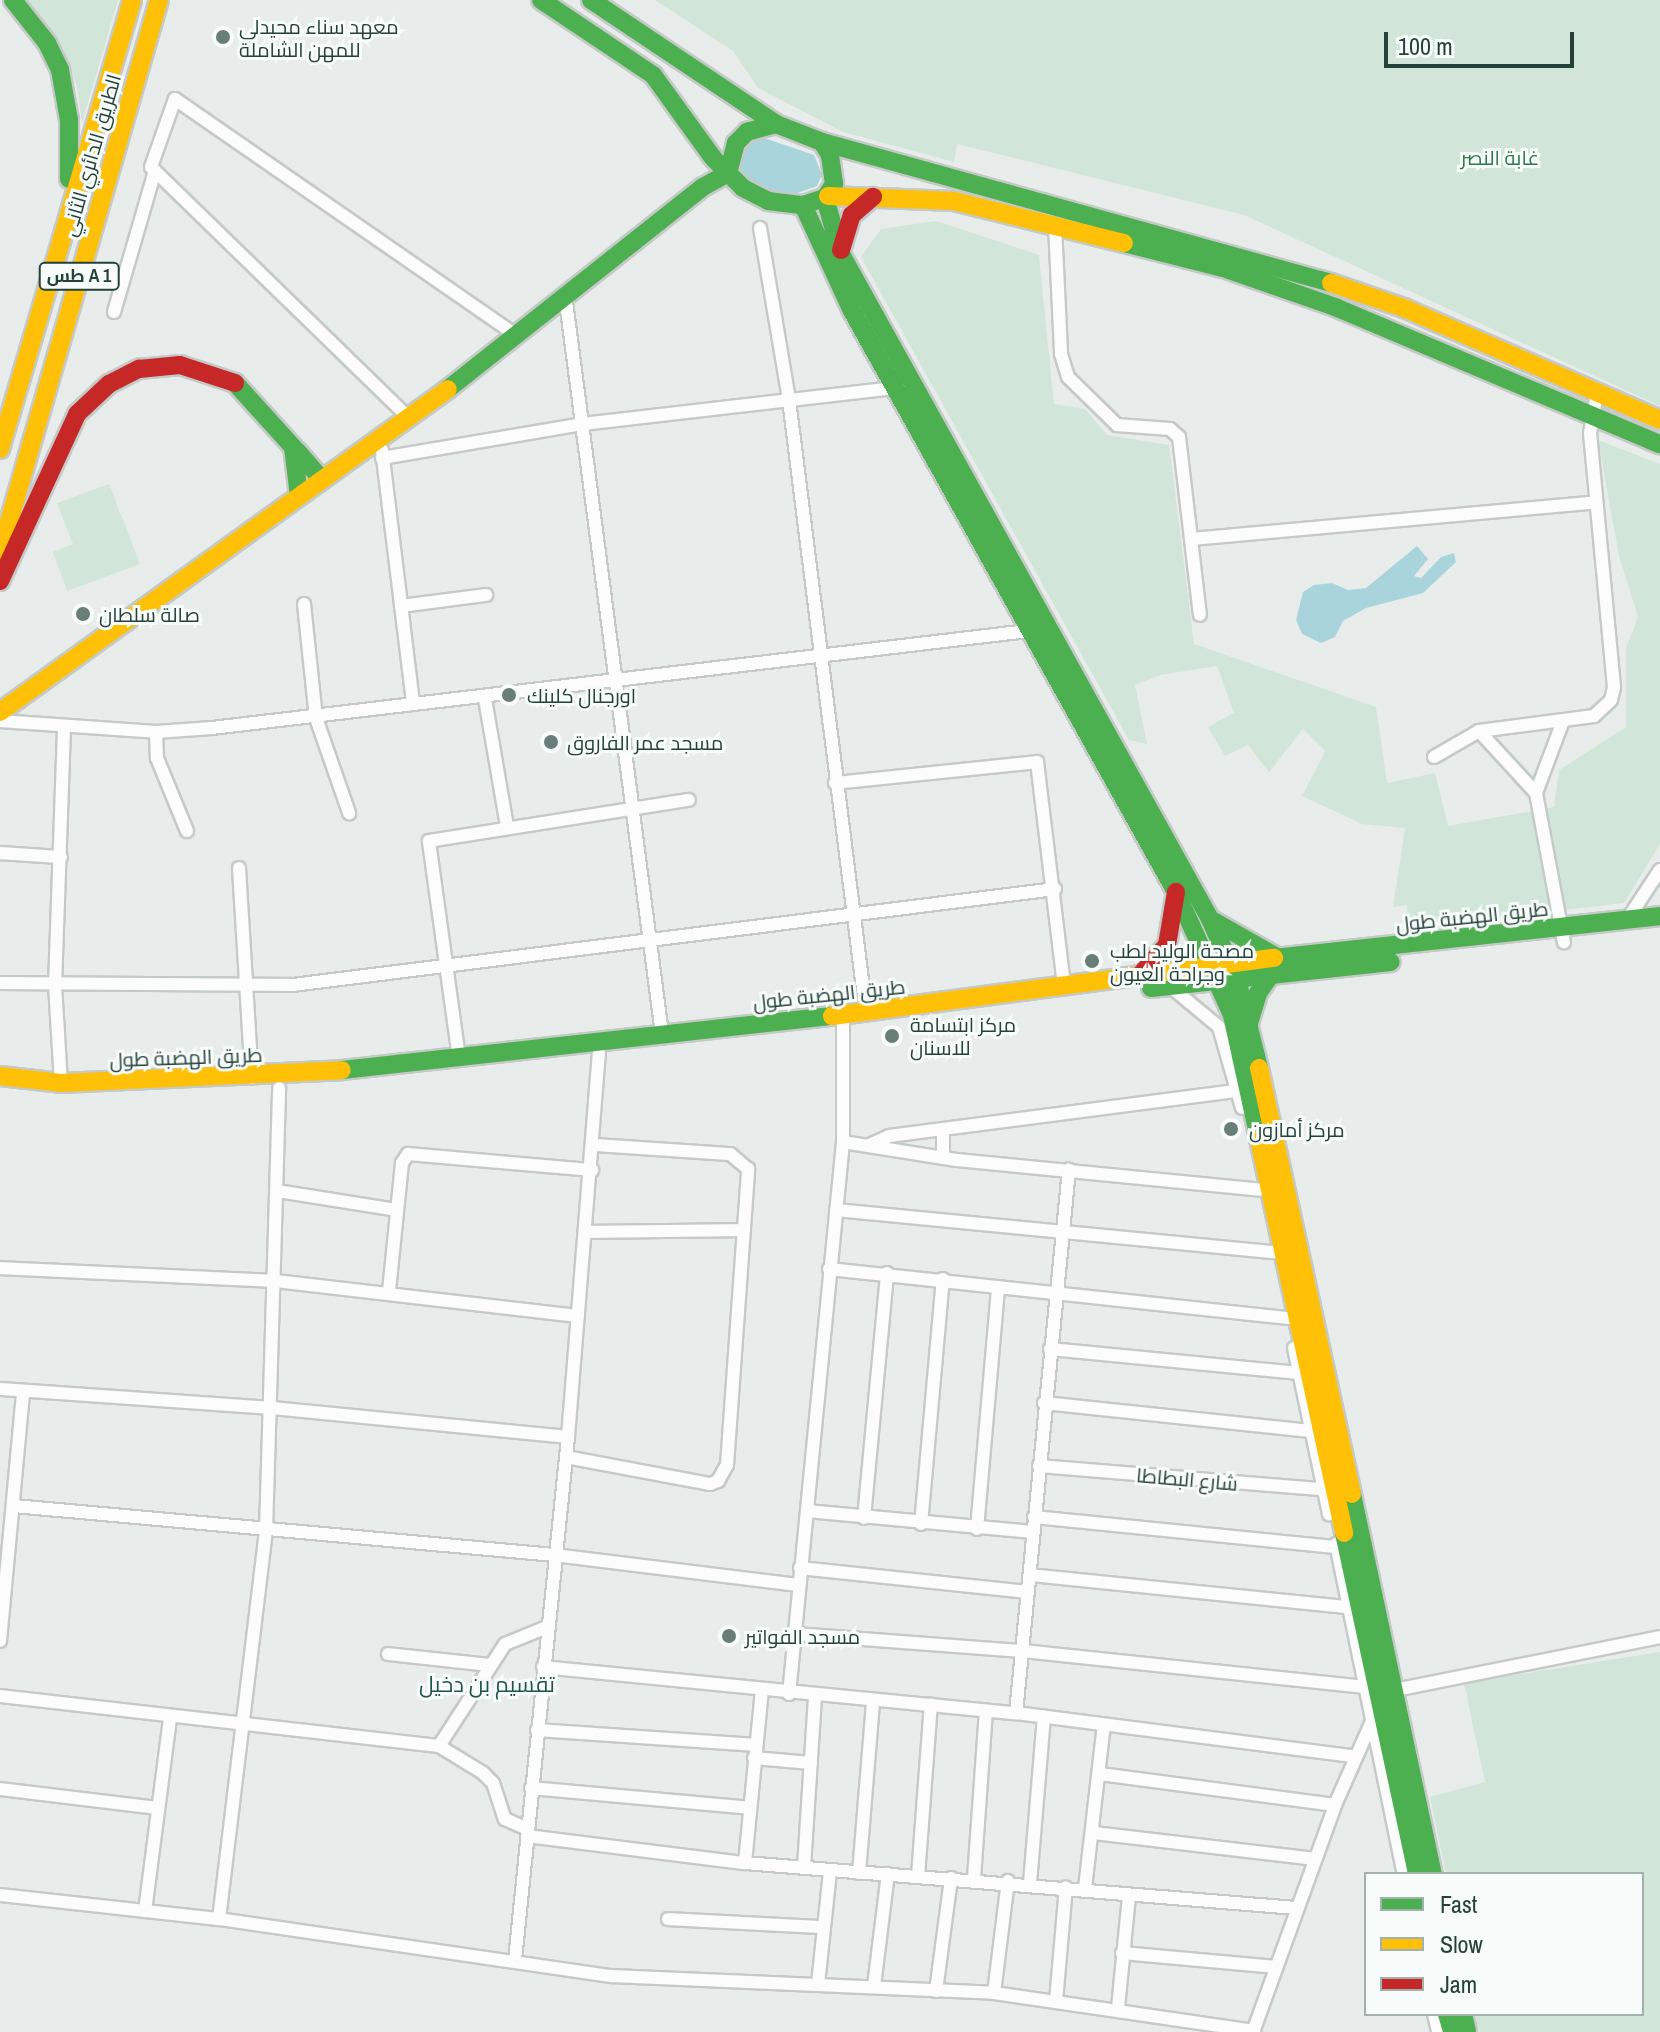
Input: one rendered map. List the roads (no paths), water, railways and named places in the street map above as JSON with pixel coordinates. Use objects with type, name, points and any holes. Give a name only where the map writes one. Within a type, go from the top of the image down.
[{"type":"main road","points":[[13,0],[47,43],[60,70],[69,120],[68,204]]},
{"type":"main road","name":"الطريق الدائري الثاني","points":[[0,449],[68,204],[132,0]]},
{"type":"main road","name":"الطريق الدائري الثاني","points":[[0,553],[159,0]]},
{"type":"main road","points":[[541,0],[659,82],[732,177],[768,201],[803,205],[827,197],[954,201],[1223,268],[1394,332],[1660,444]]},
{"type":"main road","points":[[591,0],[776,124],[822,142],[1231,250],[1404,308],[1660,420]]},
{"type":"main road","points":[[615,50],[631,26]]},
{"type":"main road","points":[[732,177],[729,157],[747,132],[776,124]]},
{"type":"main road","points":[[822,142],[834,169],[827,197],[841,254],[903,386]]},
{"type":"main road","points":[[0,712],[322,480],[382,449],[410,419],[678,206],[732,177]]},
{"type":"main road","points":[[841,254],[852,215],[873,197]]},
{"type":"main road","points":[[1026,219],[1033,197]]},
{"type":"main road","points":[[803,205],[1126,782],[1210,919],[1224,972],[1244,1089],[1378,1717],[1417,1872]]},
{"type":"main road","points":[[1223,268],[1231,250]]},
{"type":"main road","points":[[1394,332],[1404,308]]},
{"type":"main road","points":[[0,581],[77,414],[109,384],[126,375],[180,365],[224,377],[264,407],[322,480]]},
{"type":"main road","points":[[293,447],[301,477],[299,496]]},
{"type":"main road","points":[[1126,782],[1176,892],[1224,972],[1249,1023],[1433,1872]]},
{"type":"main road","points":[[1140,975],[1167,945],[1176,892]]},
{"type":"main road","name":"طريق الهضبة طول","points":[[0,1076],[61,1083],[252,1078],[866,1012],[1140,975],[1224,972],[1270,976],[1563,936],[1627,920],[1660,916]]},
{"type":"main road","points":[[1210,919],[1239,940],[1278,958]]},
{"type":"main road","name":"طريق الهضبة طول","points":[[0,1087],[145,1093],[279,1088],[1169,986],[1278,958],[1660,931]]},
{"type":"main road","points":[[1249,1023],[1258,993],[1270,976]]},
{"type":"street","points":[[410,419],[151,167],[175,99],[515,334]]},
{"type":"street","points":[[114,312],[155,171]]},
{"type":"street","points":[[1055,225],[1061,354],[1068,377],[1117,425],[1175,431],[1200,615]]},
{"type":"street","points":[[760,228],[789,400],[866,1012]]},
{"type":"street","points":[[565,294],[662,1034]]},
{"type":"street","points":[[413,704],[382,449],[903,386]]},
{"type":"street","points":[[1434,757],[1479,731],[1563,721],[1604,711],[1614,687],[1596,502],[1591,416],[1597,395]]},
{"type":"street","points":[[1192,539],[1596,502]]},
{"type":"street","points":[[401,606],[486,595]]},
{"type":"street","points":[[304,604],[316,718],[349,813]]},
{"type":"street","points":[[0,721],[156,732],[316,718],[1042,629]]},
{"type":"street","points":[[485,699],[507,826]]},
{"type":"street","points":[[1563,721],[1536,793],[1563,936]]},
{"type":"street","points":[[61,1083],[55,986],[64,727]]},
{"type":"street","points":[[1479,731],[1536,793]]},
{"type":"street","points":[[156,732],[157,758],[187,831]]},
{"type":"street","points":[[835,783],[1037,762],[1055,889],[1064,985]]},
{"type":"street","points":[[459,1058],[429,841],[507,826],[689,800]]},
{"type":"street","points":[[0,853],[61,857]]},
{"type":"street","points":[[239,868],[252,1078]]},
{"type":"street","points":[[1627,920],[1660,870]]},
{"type":"street","points":[[0,983],[246,986],[355,979],[446,964],[1055,889]]},
{"type":"street","points":[[1169,986],[1215,1020],[1244,1089],[1261,1190],[1311,1431],[1330,1490],[1347,1607],[1363,1687],[1378,1717],[1404,1872]]},
{"type":"street","points":[[789,1694],[843,1142],[843,1025]]},
{"type":"street","points":[[515,1960],[587,1232],[599,1053]]},
{"type":"street","points":[[219,1919],[246,1726],[266,1531],[273,1408],[279,1088]]},
{"type":"street","points":[[866,1146],[889,1136],[1244,1089]]},
{"type":"street","points":[[943,1129],[943,1158]]},
{"type":"street","points":[[843,1142],[943,1158],[1261,1190]]},
{"type":"street","points":[[566,1457],[718,1481],[727,1465],[748,1169],[742,1159],[594,1145]]},
{"type":"street","points":[[389,1291],[402,1163],[413,1152],[592,1170]]},
{"type":"street","points":[[1016,1713],[1069,1170]]},
{"type":"street","points":[[278,1191],[396,1210]]},
{"type":"street","points":[[836,1210],[1274,1252]]},
{"type":"street","points":[[587,1232],[744,1230]]},
{"type":"street","points":[[0,1268],[275,1281],[389,1291],[578,1316]]},
{"type":"street","points":[[829,1269],[1288,1318]]},
{"type":"street","points":[[864,1518],[887,1273]]},
{"type":"street","points":[[921,1524],[943,1279]]},
{"type":"street","points":[[977,1529],[998,1287]]},
{"type":"street","points":[[1050,1349],[1299,1373]]},
{"type":"street","points":[[0,1389],[273,1408],[568,1437]]},
{"type":"street","points":[[0,1641],[23,1391]]},
{"type":"street","points":[[1044,1403],[1311,1431]]},
{"type":"street","name":"شارع البطاطا","points":[[1039,1466],[1330,1490]]},
{"type":"street","points":[[14,1506],[554,1555],[798,1585]]},
{"type":"street","points":[[807,1511],[1033,1532]]},
{"type":"street","points":[[1034,1517],[1337,1547]]},
{"type":"street","points":[[800,1568],[1028,1592]]},
{"type":"street","points":[[1030,1575],[1347,1607]]},
{"type":"street","points":[[439,1746],[490,1665],[513,1638],[547,1627]]},
{"type":"street","points":[[795,1634],[1023,1651],[1363,1687]]},
{"type":"street","points":[[1395,1690],[1660,1637]]},
{"type":"street","points":[[388,1654],[490,1665]]},
{"type":"street","points":[[543,1667],[789,1694],[1016,1713],[1354,1756]]},
{"type":"street","points":[[745,1863],[762,1691]]},
{"type":"street","points":[[0,1696],[170,1718],[439,1746],[483,1773],[493,1783],[505,1819],[527,1832],[745,1863],[859,1873],[974,1878],[1129,1895],[1296,1908]]},
{"type":"street","points":[[804,1867],[815,1696]]},
{"type":"street","points":[[859,1873],[873,1701]]},
{"type":"street","points":[[918,1876],[931,1704]]},
{"type":"street","points":[[974,1878],[986,1710]]},
{"type":"street","points":[[1030,1883],[1044,1717]]},
{"type":"street","points":[[0,1895],[219,1919],[612,1976],[994,1993],[1118,2008],[1254,2031],[1296,1908],[1354,1756],[1378,1717]]},
{"type":"street","points":[[145,1911],[170,1718]]},
{"type":"street","points":[[1085,1888],[1094,1833],[1104,1725]]},
{"type":"street","points":[[537,1730],[755,1752],[811,1763]]},
{"type":"street","points":[[1100,1774],[1335,1805]]},
{"type":"street","points":[[531,1788],[749,1808]]},
{"type":"street","points":[[0,1789],[158,1808]]},
{"type":"street","points":[[1094,1833],[1315,1859]]},
{"type":"street","points":[[818,1984],[830,1871]]},
{"type":"street","points":[[874,1986],[888,1874]]},
{"type":"street","points":[[936,1991],[951,1878]]},
{"type":"street","points":[[994,1993],[1008,1881]]},
{"type":"street","points":[[1056,2001],[1066,1887]]},
{"type":"street","points":[[1118,2008],[1129,1895]]},
{"type":"street","points":[[668,1919],[823,1927]]},
{"type":"street","points":[[1122,1953],[1276,1967]]},
{"type":"water","points":[[761,137],[814,155],[822,175],[817,186],[792,195],[760,190],[740,172],[741,148]]},
{"type":"water","points":[[1417,546],[1428,559],[1414,576],[1421,578],[1441,557],[1454,553],[1456,562],[1423,593],[1366,608],[1343,621],[1335,637],[1321,643],[1302,634],[1296,620],[1303,592],[1314,585],[1332,583],[1348,590],[1366,588]]},
{"type":"place","name":"معهد سناء محيدلي للمهن الشاملة","points":[[223,37]]},
{"type":"place","name":"صالة سلطان","points":[[83,614]]},
{"type":"place","name":"اورجنال كلينك","points":[[509,695]]},
{"type":"place","name":"مسجد عمر الفاروق","points":[[551,742]]},
{"type":"place","name":"مصحة الوليد لطب وجراحة العيون","points":[[1092,961]]},
{"type":"place","name":"مركز ابتسامة للاسنان","points":[[892,1036]]},
{"type":"place","name":"مركز أمازون","points":[[1231,1129]]},
{"type":"place","name":"مسجد الفواتير","points":[[729,1636]]},
{"type":"district","name":"تقسيم بن دخيل","points":[[487,1685]]},
{"type":"park label","name":"غابة النصر","points":[[1500,157]]}]
